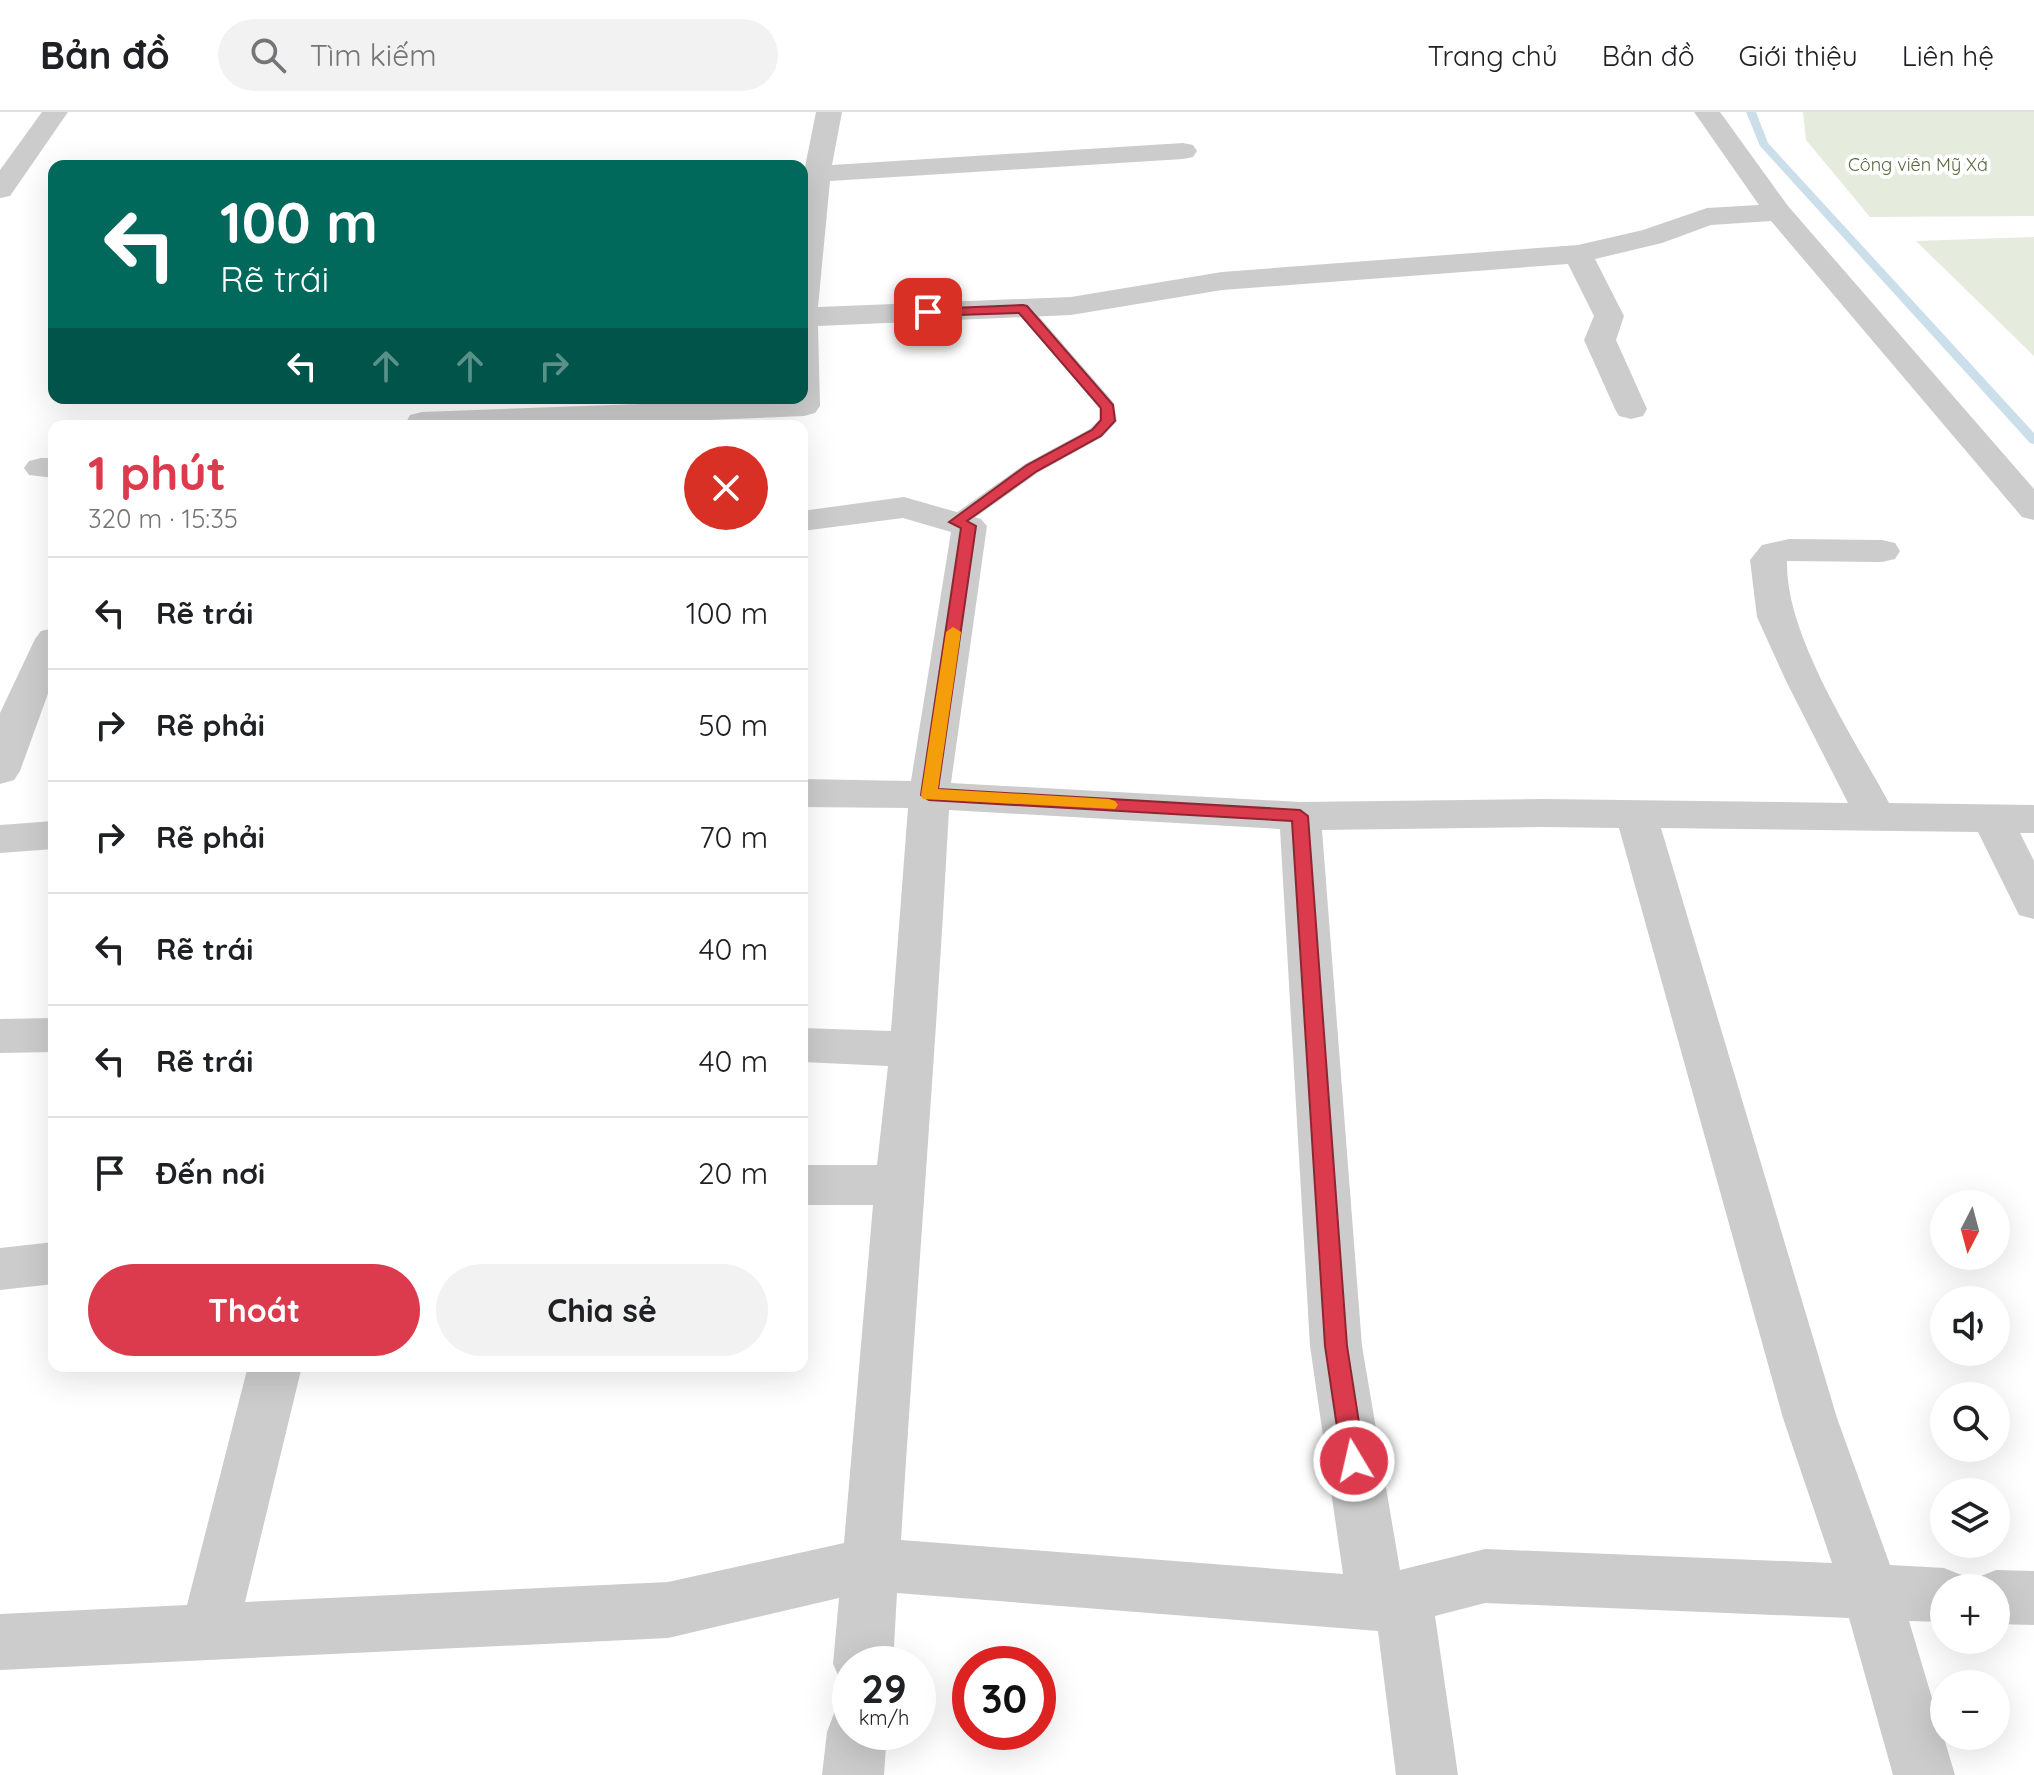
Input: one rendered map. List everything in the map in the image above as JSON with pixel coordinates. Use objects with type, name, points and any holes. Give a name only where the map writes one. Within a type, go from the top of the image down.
[{"type":"street","points":[[0,190],[55,112]]},
{"type":"street","points":[[808,210],[810,175],[829,112]]},
{"type":"street","points":[[1707,112],[1778,212],[2034,510]]},
{"type":"street","points":[[810,175],[1183,151]]},
{"type":"street","points":[[808,317],[1071,306],[1222,281],[1578,254],[1652,237],[1707,217],[1778,212]]},
{"type":"street","points":[[1578,254],[1609,316],[1600,340],[1631,409]]},
{"type":"street","points":[[470,420],[804,404]]},
{"type":"street","points":[[808,520],[904,507],[969,526],[929,795],[913,1049],[899,1185],[864,1646]]},
{"type":"street","points":[[1877,819],[1805,681],[1776,617],[1768,560],[1775,553],[1789,550],[1882,551]]},
{"type":"street","points":[[0,771],[26,694],[48,651]]},
{"type":"street","points":[[808,793],[929,795],[1300,816],[1636,814],[2034,819]]},
{"type":"street","points":[[1636,814],[1810,1418],[1871,1592],[1924,1775]]},
{"type":"street","points":[[1300,816],[1336,1346],[1427,1775]]},
{"type":"street","points":[[1992,819],[2034,904]]},
{"type":"street","points":[[0,839],[48,835]]},
{"type":"street","points":[[0,1036],[48,1035]]},
{"type":"street","points":[[808,1045],[913,1049]]},
{"type":"street","points":[[808,1185],[899,1185]]},
{"type":"street","points":[[0,1269],[48,1264]]},
{"type":"street","points":[[209,1632],[274,1372]]},
{"type":"street","points":[[0,1642],[668,1610],[871,1564],[1389,1601],[1485,1576],[1930,1594]]},
{"type":"street","points":[[2010,1597],[2034,1598]]},
{"type":"street","points":[[853,1775],[855,1750]]},
{"type":"lane","points":[[956,522],[1032,468],[1096,433],[1108,421],[1108,407],[1023,309]]},
{"type":"green space","name":"Công viên Mỹ Xá","points":[[1803,112],[2034,112],[2034,216],[1870,217],[1806,140]]},
{"type":"green space","name":"Công viên Mỹ Xá","points":[[2034,237],[2034,356],[1916,241]]},
{"type":"waterway","points":[[1751,112],[1763,144],[2034,440]]},
{"type":"slow traffic","points":[[953,632],[929,795],[1109,805]]},
{"type":"route","points":[[928,312],[1023,309],[1108,407],[1108,421],[1096,433],[1032,468],[956,522],[969,526],[929,795],[1300,816],[1336,1346],[1354,1461]]}]
